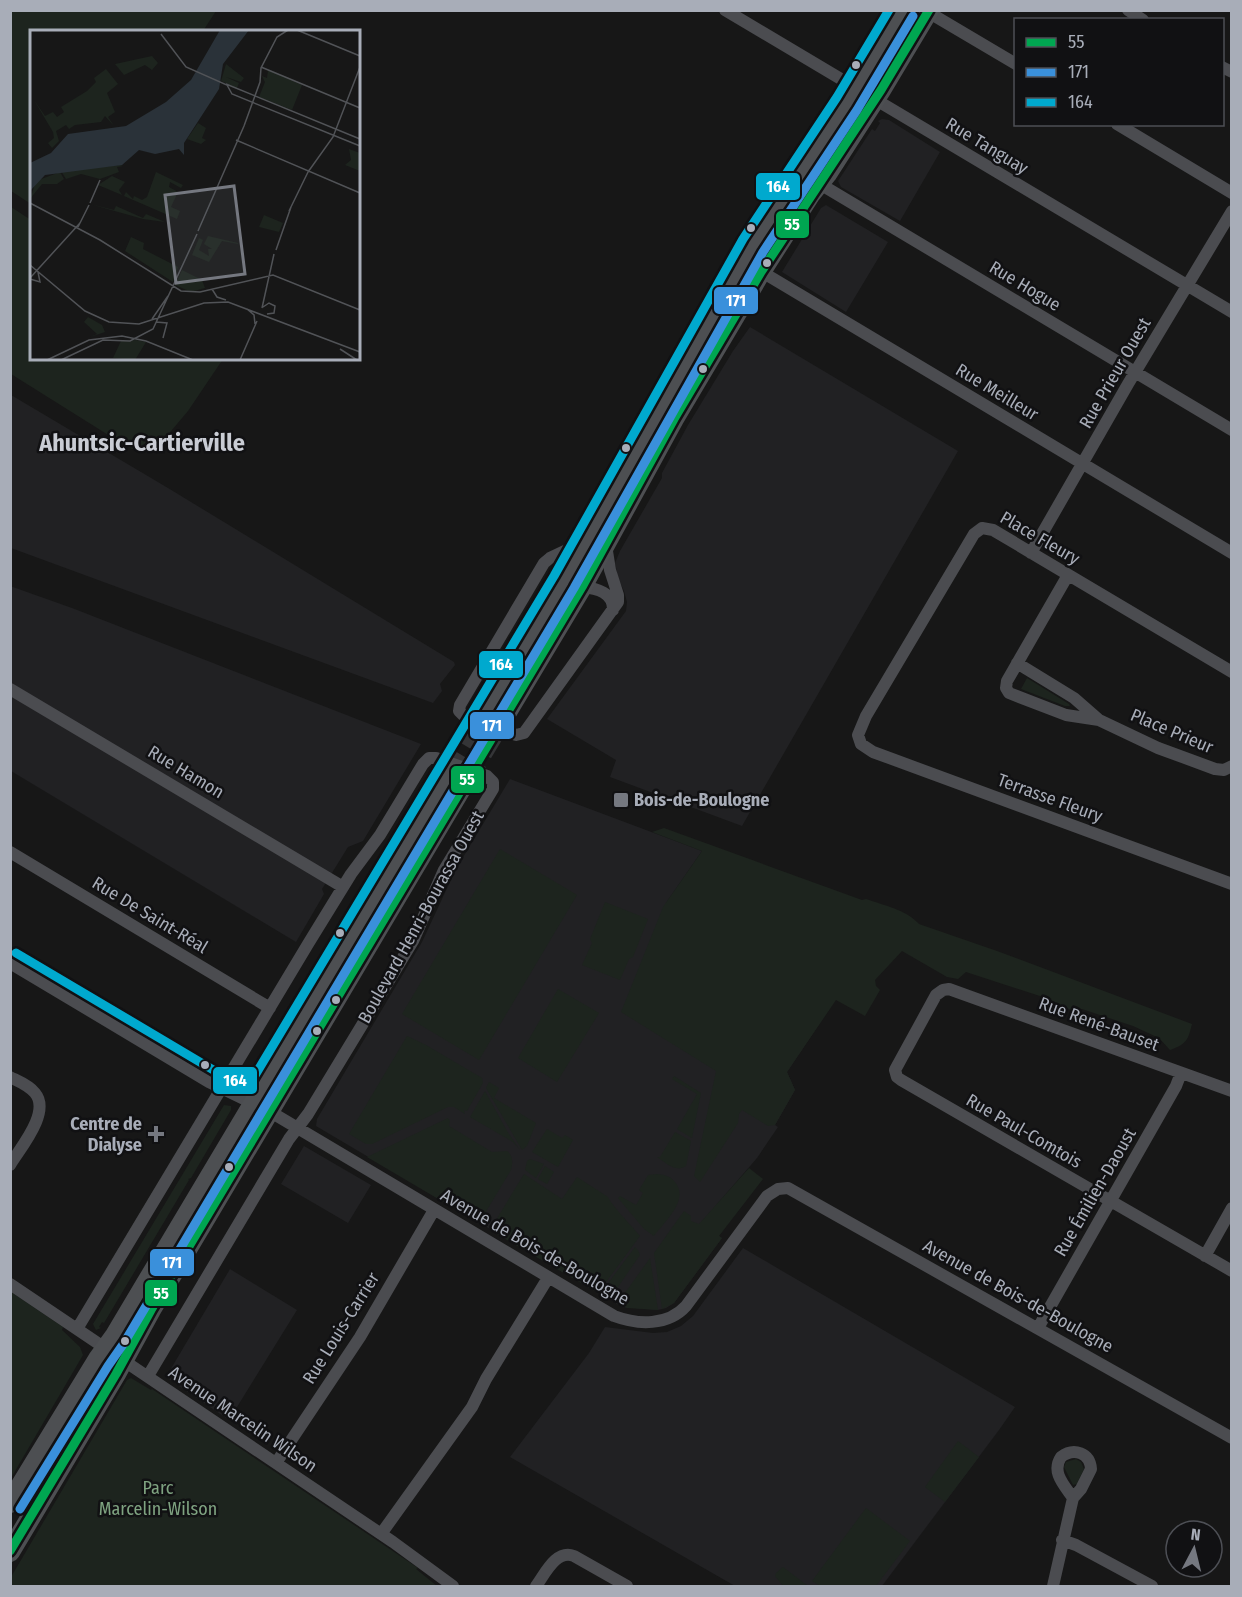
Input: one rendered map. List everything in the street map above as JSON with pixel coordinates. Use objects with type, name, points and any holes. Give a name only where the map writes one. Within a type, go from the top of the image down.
[{"type":"main road","points":[[493,719],[573,584],[606,544],[753,267],[753,246],[903,10]]},
{"type":"main road","points":[[573,584],[586,542],[669,393],[753,267],[819,184],[875,100],[929,11]]},
{"type":"main road","name":"Boulevard Henri-Bourassa Ouest","points":[[10,1503],[105,1349],[261,1107],[459,775]]},
{"type":"main road","name":"Boulevard Henri-Bourassa Ouest","points":[[10,1552],[122,1360],[261,1107]]},
{"type":"street","name":"Rue Tanguay","points":[[725,10],[1232,312]]},
{"type":"street","points":[[929,11],[1014,63]]},
{"type":"street","points":[[1120,126],[1232,193]]},
{"type":"street","name":"Rue Hogue","points":[[801,173],[1232,430]]},
{"type":"street","name":"Rue Prieur Ouest","points":[[1031,553],[1135,372],[1232,211]]},
{"type":"street","name":"Rue Meilleur","points":[[753,267],[1232,553]]},
{"type":"street","name":"Place Fleury","points":[[859,741],[859,729],[866,716],[976,532],[982,528],[989,528],[1232,672]]},
{"type":"street","points":[[586,542],[544,563],[460,705],[459,711],[463,715],[516,735],[523,735],[618,602],[606,544]]},
{"type":"street","points":[[539,573],[547,569],[555,570],[573,584],[597,589],[613,603],[613,610]]},
{"type":"street","name":"Place Prieur","points":[[1068,575],[1006,685],[1010,695],[1066,715],[1099,720]]},
{"type":"street","name":"Place Prieur","points":[[1017,663],[1074,698],[1099,720],[1158,748],[1213,768],[1221,770],[1232,766]]},
{"type":"street","name":"Rue Hamon","points":[[10,688],[343,887]]},
{"type":"street","name":"Terrasse Fleury","points":[[859,741],[873,752],[1232,884]]},
{"type":"street","name":"Boulevard Henri-Bourassa Ouest","points":[[77,1329],[343,887],[380,836],[426,760],[436,758],[491,779],[494,785],[491,793],[444,870],[413,941],[148,1376]]},
{"type":"street","name":"Rue De Saint-Réal","points":[[10,852],[270,1008]]},
{"type":"street","name":"Avenue de Bois-de-Boulogne","points":[[10,963],[200,1077],[298,1128],[618,1318],[653,1322],[671,1318],[686,1306],[770,1194],[778,1189],[788,1188],[1232,1438]]},
{"type":"street","name":"Rue Paul-Comtois","points":[[955,990],[943,990],[935,997],[895,1067],[897,1077],[1232,1271]]},
{"type":"street","name":"Rue René-Bauset","points":[[955,990],[1232,1091]]},
{"type":"street","name":"Rue Émilien-Daoust","points":[[1038,1328],[1176,1086],[1181,1073]]},
{"type":"street","points":[[10,1077],[34,1091],[40,1107],[37,1121],[10,1165]]},
{"type":"street","points":[[1204,1256],[1232,1208]]},
{"type":"street","name":"Rue Louis-Carrier","points":[[276,1463],[360,1337],[434,1210]]},
{"type":"street","points":[[381,1534],[472,1407],[486,1379],[548,1278]]},
{"type":"street","name":"Avenue Marcelin Wilson","points":[[10,1284],[381,1534],[453,1587]]},
{"type":"street","points":[[1053,1587],[1073,1498]]},
{"type":"street","points":[[1062,1540],[1076,1545],[1152,1587]]},
{"type":"street","points":[[536,1587],[558,1557],[566,1554],[574,1556],[627,1587]]},
{"type":"shaded area","points":[[889,120],[940,152],[900,221],[841,187],[838,181],[872,129],[875,131],[880,123],[878,121]]},
{"type":"shaded area","points":[[826,205],[888,242],[846,312],[782,272],[821,208]]},
{"type":"shaded area","points":[[750,327],[958,451],[742,826],[610,777],[616,760],[547,719],[626,611],[627,602],[624,591],[615,572],[617,572],[615,563],[620,551],[662,478],[662,473],[688,425]]},
{"type":"shaded area","points":[[11,395],[454,662],[455,665],[440,684],[442,691],[433,703],[11,548]]},
{"type":"shaded area","points":[[10,586],[421,744],[363,841],[348,847],[322,889],[324,894],[296,942],[11,771]]},
{"type":"shaded area","points":[[510,779],[702,851],[666,903],[836,999],[787,1072],[795,1090],[775,1125],[778,1127],[757,1158],[700,1224],[722,1238],[674,1303],[666,1308],[658,1310],[622,1307],[316,1126],[317,1119],[422,942],[456,869]]},
{"type":"shaded area","points":[[304,1146],[371,1185],[348,1223],[281,1184]]},
{"type":"shaded area","points":[[743,1248],[1015,1407],[882,1586],[735,1586],[510,1457],[589,1353],[605,1327],[653,1333],[667,1332],[681,1326],[693,1316]]},
{"type":"shaded area","points":[[230,1269],[297,1310],[229,1420],[166,1377]]},
{"type":"green space","points":[[11,10],[216,11],[204,30],[30,30],[30,203],[11,191]]},
{"type":"green space","points":[[11,207],[30,219],[30,360],[222,360],[188,411],[166,437],[148,453],[129,448],[11,374]]},
{"type":"green space","points":[[1027,678],[1069,704],[1070,706],[1021,689]]},
{"type":"green space","points":[[664,828],[862,900],[866,899],[894,909],[908,915],[919,924],[1192,1024],[1189,1034],[1186,1041],[1170,1050],[1159,1038],[1133,1026],[1082,1009],[1071,1010],[1046,998],[966,972],[958,979],[947,977],[902,951],[875,980],[880,990],[865,1016],[836,1000],[787,1072],[795,1090],[775,1125],[768,1126],[742,1110],[738,1123],[700,1182],[694,1176],[716,1071],[621,1012],[663,907],[702,851],[652,832]]},
{"type":"green space","points":[[500,849],[577,895],[479,1060],[402,1014]]},
{"type":"green space","points":[[605,902],[648,919],[633,957],[629,959],[620,980],[582,965],[592,943],[590,939]]},
{"type":"green space","points":[[558,989],[599,1013],[557,1082],[518,1058]]},
{"type":"green space","points":[[407,1036],[482,1078],[483,1083],[467,1111],[464,1110],[465,1114],[454,1107],[448,1107],[372,1144],[366,1144],[349,1134]]},
{"type":"green space","points":[[674,1076],[701,1093],[692,1138],[677,1129],[697,1094],[672,1079]]},
{"type":"green space","points":[[489,1082],[499,1088],[494,1098],[536,1123],[527,1146],[522,1150],[486,1088]]},
{"type":"green space","points":[[485,1091],[520,1150],[513,1142],[470,1117]]},
{"type":"green space","points":[[224,1105],[231,1106],[231,1110],[104,1323],[102,1322],[99,1327],[101,1328],[96,1330],[93,1324]]},
{"type":"green space","points":[[448,1118],[449,1126],[492,1152],[507,1151],[511,1157],[511,1170],[479,1223],[367,1157]]},
{"type":"green space","points":[[547,1129],[562,1138],[565,1135],[573,1140],[558,1167],[532,1152]]},
{"type":"green space","points":[[675,1132],[691,1141],[686,1166],[682,1168],[671,1166],[657,1157],[660,1157]]},
{"type":"green space","points":[[530,1159],[544,1164],[536,1178],[525,1170],[527,1161]]},
{"type":"green space","points":[[545,1166],[554,1172],[547,1184],[538,1179]]},
{"type":"green space","points":[[749,1168],[763,1179],[719,1236],[722,1238],[674,1303],[662,1309],[654,1253],[684,1211],[691,1216],[691,1221],[699,1224]]},
{"type":"green space","points":[[524,1174],[562,1199],[577,1177],[608,1197],[640,1236],[598,1293],[490,1230]]},
{"type":"green space","points":[[648,1175],[667,1176],[675,1182],[679,1189],[679,1196],[678,1203],[669,1218],[654,1236],[644,1229],[618,1198],[620,1196],[636,1205],[643,1193],[639,1190]]},
{"type":"green space","points":[[635,1247],[640,1255],[609,1300],[600,1294]]},
{"type":"green space","points":[[650,1258],[658,1310],[627,1308],[617,1304]]},
{"type":"green space","points":[[11,1292],[63,1327],[62,1330],[80,1347],[83,1355],[11,1478]]},
{"type":"green space","name":"Parc Marcelin-Wilson","points":[[131,1378],[152,1389],[418,1568],[416,1569],[437,1586],[11,1586],[11,1577],[127,1380]]},
{"type":"green space","points":[[958,1441],[979,1457],[945,1502],[925,1487]]},
{"type":"green space","points":[[1076,1459],[1081,1462],[1084,1469],[1077,1484],[1073,1485],[1064,1467],[1066,1462]]},
{"type":"green space","points":[[866,1508],[910,1541],[876,1586],[820,1586],[812,1581]]},
{"type":"green space","points":[[783,1567],[808,1586],[783,1586],[775,1576]]},
{"type":"tunnel","points":[[451,772],[485,716]]},
{"type":"tunnel","points":[[467,779],[501,722]]},
{"type":"transit line","name":"164","points":[[16,953],[215,1071],[248,1087],[554,576],[743,239],[837,97],[889,10]]},
{"type":"transit line","name":"55","points":[[10,1551],[582,587],[674,419],[761,272],[881,90],[929,10]]},
{"type":"transit line","name":"171","points":[[20,1509],[124,1343],[574,588],[763,252],[857,110],[913,16]]},
{"type":"place","name":"Bois-de-Boulogne","points":[[621,800]]},
{"type":"place","name":"Centre de Dialyse","points":[[156,1134]]},
{"type":"district","name":"Ahuntsic-Cartierville","points":[[142,443]]}]
